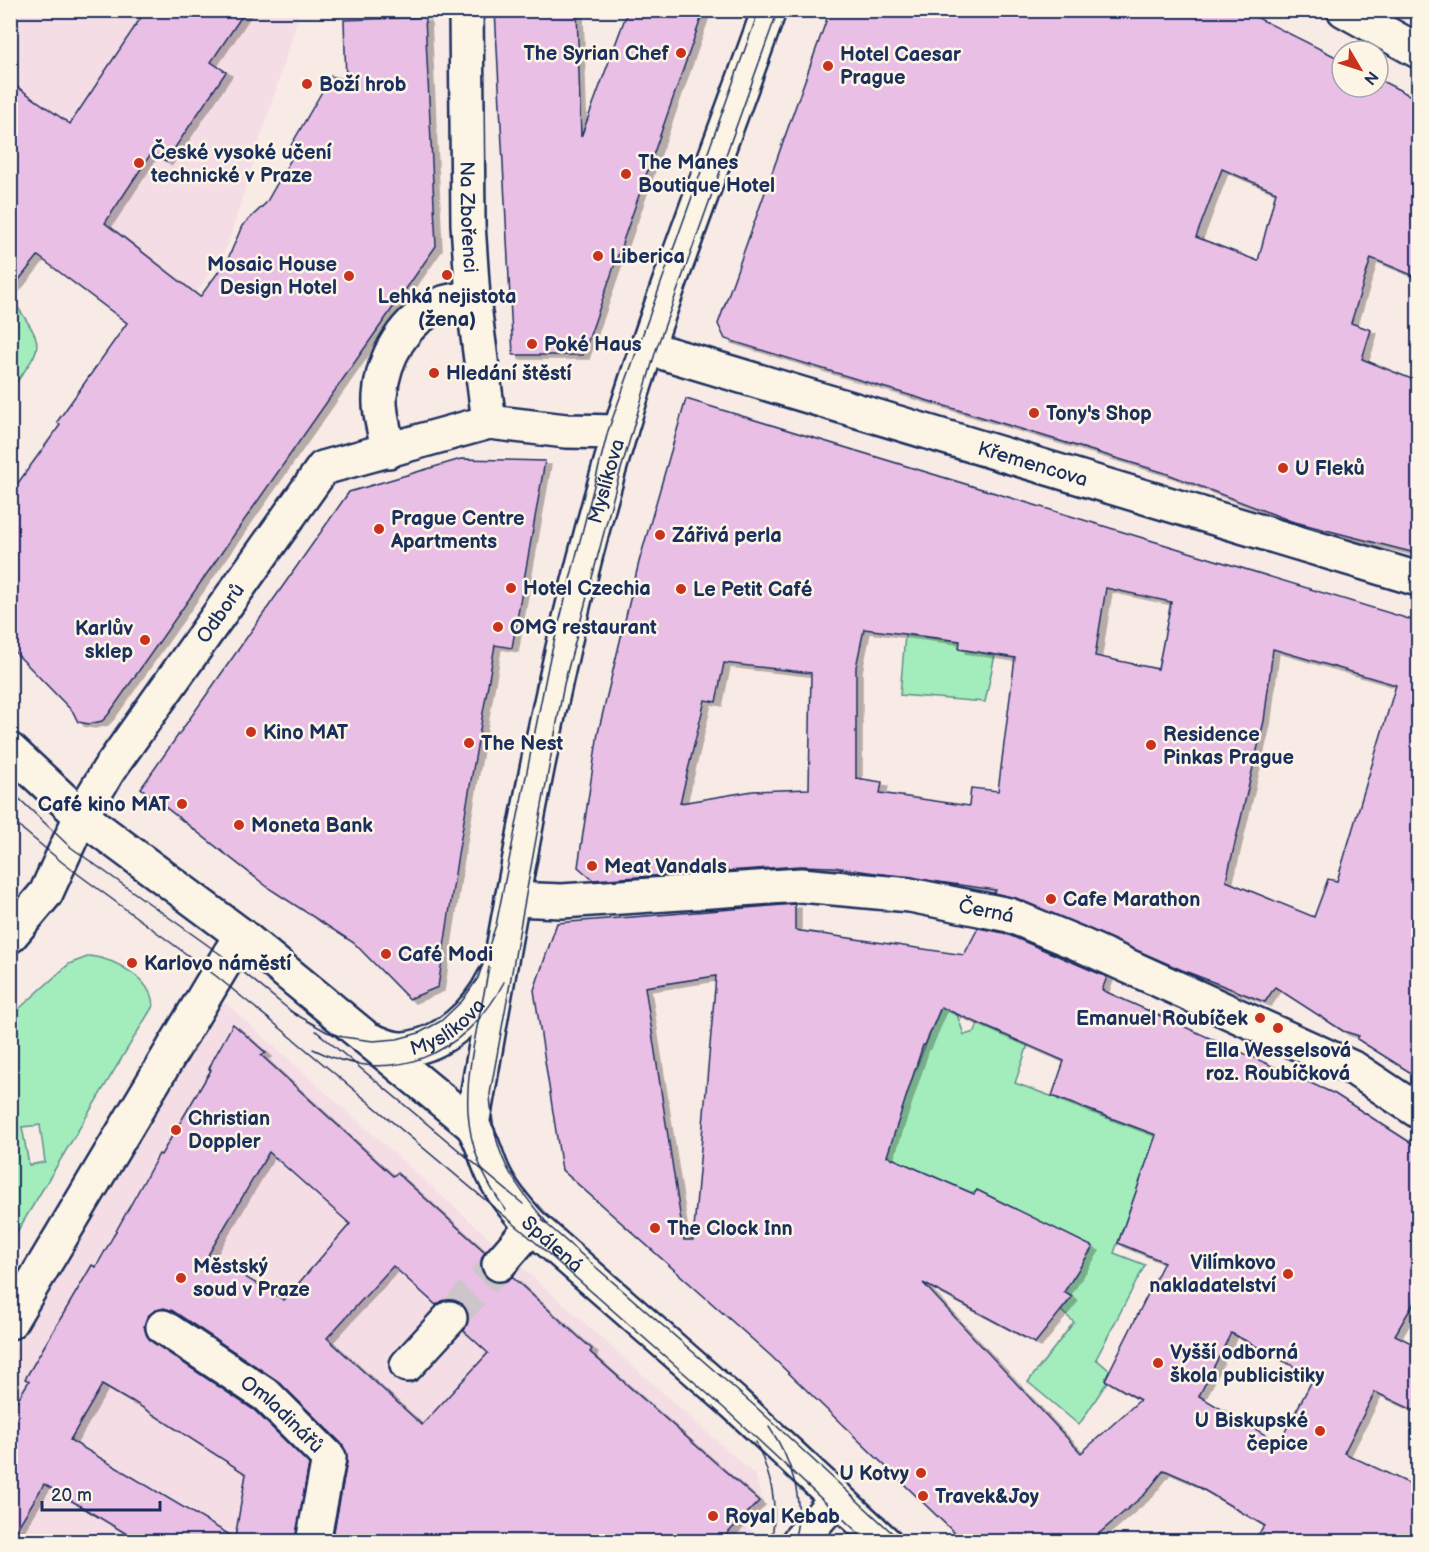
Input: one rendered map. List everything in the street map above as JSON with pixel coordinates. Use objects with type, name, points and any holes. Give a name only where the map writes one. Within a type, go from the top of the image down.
[{"type":"street","name":"Na Zbořenci","points":[[466,10],[468,224],[473,298],[489,422]]},
{"type":"street","name":"Myslíkova","points":[[472,1125],[512,899],[554,687],[620,432],[769,10]]},
{"type":"street","points":[[1354,12],[1419,51]]},
{"type":"street","points":[[389,451],[382,422],[380,398],[385,367],[398,339],[422,315],[442,303],[473,298]]},
{"type":"street","name":"Křemencova","points":[[648,348],[1419,579]]},
{"type":"street","name":"Odborů","points":[[81,816],[108,771],[322,468],[489,422],[566,431],[620,432]]},
{"type":"street","points":[[10,750],[81,816],[241,935],[10,1322]]},
{"type":"street","points":[[10,936],[46,893],[81,816]]},
{"type":"street","name":"Černá","points":[[512,899],[562,901],[801,885],[910,895],[1009,915],[1077,943],[1355,1069],[1419,1111]]},
{"type":"street","name":"Spálená","points":[[241,935],[373,1041],[472,1125],[503,1191],[532,1226],[733,1402],[884,1542]]},
{"type":"street","name":"Myslíkova","points":[[373,1041],[404,1049],[428,1042],[444,1034],[471,1014],[484,998],[500,967]]},
{"type":"street","points":[[499,1264],[532,1226]]},
{"type":"street","points":[[407,1365],[450,1318]]},
{"type":"street","name":"Omladinářů","points":[[163,1327],[267,1396],[329,1458],[313,1542]]},
{"type":"street","points":[[798,1542],[837,1498]]},
{"type":"shaded area","name":"České vysoké učení technické v Praze","points":[[10,11],[300,11],[227,247],[196,293],[11,151]]},
{"type":"shaded area","points":[[224,1002],[755,1475],[764,1506],[746,1542],[11,1541],[10,1358]]},
{"type":"green space","points":[[11,297],[30,326],[37,344],[31,362],[11,390]]},
{"type":"green space","points":[[905,635],[960,641],[959,649],[995,655],[985,702],[900,695]]},
{"type":"green space","points":[[90,956],[120,966],[139,979],[146,987],[153,1006],[11,1242],[11,1016],[69,964]],"holes":[[[40,1125],[45,1162],[29,1165],[22,1127]]]},
{"type":"green space","points":[[941,1007],[957,1014],[964,1035],[975,1032],[978,1023],[1028,1045],[1015,1083],[1157,1135],[1114,1253],[1145,1265],[1096,1359],[1110,1371],[1105,1380],[1107,1382],[1079,1425],[1028,1382],[1074,1322],[1061,1311],[1072,1297],[1064,1292],[1092,1247],[977,1190],[974,1194],[881,1154]]},
{"type":"building","points":[[146,10],[246,10],[211,62],[226,72],[166,161],[152,152],[105,223],[200,297],[228,259],[242,226],[266,203],[295,152],[289,149],[331,76],[346,80],[344,20],[425,17],[436,246],[108,715],[102,721],[89,724],[78,722],[73,712],[10,647],[10,494],[60,425],[57,422],[127,323],[38,256],[10,291],[10,82],[70,124]]},
{"type":"building","points":[[495,10],[577,10],[581,137],[628,10],[704,10],[583,355],[513,355]]},
{"type":"building","points":[[830,10],[1242,10],[1330,54],[1330,99],[1390,99],[1390,85],[1419,100],[1419,278],[1371,258],[1351,323],[1371,330],[1362,359],[1419,382],[1419,554],[1291,521],[1165,473],[725,339],[718,324]],"holes":[[[1222,169],[1276,192],[1258,261],[1196,237]]]},
{"type":"building","points":[[686,399],[1419,622],[1419,1078],[1357,1039],[1359,1036],[1343,1031],[1275,987],[1265,1002],[1182,970],[1016,898],[994,893],[996,890],[833,867],[800,866],[593,880],[578,867],[598,733],[639,562]],"holes":[[[1106,588],[1171,602],[1158,669],[1095,656]],[[864,629],[960,641],[959,649],[1015,658],[998,791],[971,788],[969,806],[880,793],[882,782],[856,778],[856,667]],[[1273,649],[1396,685],[1337,881],[1328,879],[1314,917],[1226,881],[1264,721]],[[724,663],[811,673],[809,789],[753,791],[680,803],[705,700],[716,702]]]},
{"type":"building","points":[[461,459],[545,461],[512,648],[495,645],[458,854],[438,987],[409,999],[354,943],[270,889],[141,788],[349,492]]},
{"type":"building","points":[[795,904],[795,930],[964,955],[978,928],[1004,933],[1107,977],[1102,990],[1335,1094],[1419,1148],[1419,1294],[1395,1335],[1419,1347],[1419,1413],[1375,1392],[1344,1453],[1419,1488],[1419,1542],[1252,1542],[1265,1526],[1187,1480],[1164,1470],[1145,1494],[1089,1542],[964,1542],[770,1355],[562,1170],[534,990],[557,923]],"holes":[[[716,976],[693,1240],[684,1240],[645,987]],[[941,1007],[1064,1061],[1052,1096],[1156,1135],[1118,1243],[1164,1262],[1105,1380],[1140,1400],[1081,1453],[923,1283],[1035,1343],[1072,1297],[1064,1292],[1093,1247],[977,1190],[974,1194],[887,1156],[923,1045],[925,1045]],[[1231,1333],[1314,1377],[1279,1443],[1199,1396]]]},
{"type":"building","name":"Městský soud v Praze","points":[[233,1024],[266,1053],[261,1055],[393,1176],[397,1173],[485,1252],[481,1261],[482,1271],[486,1278],[496,1282],[505,1282],[512,1277],[592,1349],[590,1352],[759,1501],[719,1542],[332,1542],[347,1462],[343,1445],[278,1381],[173,1311],[164,1308],[154,1311],[147,1317],[144,1326],[152,1342],[255,1411],[309,1464],[295,1542],[140,1542],[44,1484],[10,1540],[10,1412],[29,1381],[25,1379],[92,1265],[96,1267],[159,1154],[161,1155],[211,1070],[209,1069]],"holes":[[[269,1152],[350,1224],[284,1300],[208,1255]],[[393,1266],[436,1305],[444,1300],[453,1300],[463,1305],[468,1313],[464,1331],[488,1353],[422,1425],[327,1338]],[[102,1385],[131,1402],[131,1400],[246,1474],[235,1538],[70,1440]]]},
{"type":"tunnel","points":[[450,1318],[499,1264]]},
{"type":"tram line","points":[[290,1011],[327,1032],[343,1037],[373,1041],[397,1039],[419,1033],[441,1021],[462,1001],[478,978],[496,925],[549,662],[608,431],[759,10]]},
{"type":"tram line","points":[[548,1224],[523,1194],[506,1165],[495,1133],[490,1094],[564,684],[617,483],[656,350],[778,10]]},
{"type":"tram line","points":[[10,790],[69,846],[227,959],[297,1016]]},
{"type":"tram line","points":[[10,819],[63,863],[216,976],[526,1234],[726,1410],[868,1542]]},
{"type":"tram line","points":[[489,967],[471,1062],[468,1092],[469,1121],[475,1150],[487,1180],[506,1210]]},
{"type":"tram line","points":[[313,1049],[341,1060],[370,1065],[397,1064],[423,1058],[447,1046],[469,1029],[488,1008],[504,982]]},
{"type":"tram line","points":[[316,1031],[523,1204]]},
{"type":"tram line","points":[[542,1220],[756,1407],[902,1542]]},
{"type":"tram line","points":[[769,1427],[784,1453],[794,1482],[798,1512],[793,1542]]},
{"type":"tram line","points":[[756,1442],[766,1467],[774,1503],[771,1542]]},
{"type":"tram line","points":[[803,1542],[844,1534],[876,1538],[886,1542]]},
{"type":"place","name":"The Syrian Chef","points":[[681,53]]},
{"type":"place","name":"Hotel Caesar Prague","points":[[828,66]]},
{"type":"place","name":"Boží hrob","points":[[307,84]]},
{"type":"place","name":"České vysoké učení technické v Praze","points":[[139,163]]},
{"type":"place","name":"The Manes Boutique Hotel","points":[[626,174]]},
{"type":"place","name":"Liberica","points":[[598,256]]},
{"type":"place","name":"Lehká nejistota (žena)","points":[[447,275]]},
{"type":"place","name":"Mosaic House Design Hotel","points":[[349,276]]},
{"type":"place","name":"Poké Haus","points":[[532,344]]},
{"type":"place","name":"Hledání štěstí","points":[[434,373]]},
{"type":"place","name":"Tony's Shop","points":[[1034,413]]},
{"type":"place","name":"U Fleků","points":[[1283,468]]},
{"type":"place","name":"Prague Centre Apartments","points":[[379,529]]},
{"type":"place","name":"Zářivá perla","points":[[660,535]]},
{"type":"place","name":"Hotel Czechia","points":[[511,588]]},
{"type":"place","name":"Le Petit Café","points":[[681,589]]},
{"type":"place","name":"OMG restaurant","points":[[498,627]]},
{"type":"place","name":"Karlův sklep","points":[[145,640]]},
{"type":"place","name":"Kino MAT","points":[[251,732]]},
{"type":"place","name":"The Nest","points":[[469,743]]},
{"type":"place","name":"Residence Pinkas Prague","points":[[1151,745]]},
{"type":"place","name":"Café kino MAT","points":[[182,804]]},
{"type":"place","name":"Moneta Bank","points":[[239,825]]},
{"type":"place","name":"Meat Vandals","points":[[592,866]]},
{"type":"place","name":"Cafe Marathon","points":[[1051,899]]},
{"type":"place","name":"Café Modi","points":[[386,954]]},
{"type":"place","name":"Karlovo náměstí","points":[[132,963]]},
{"type":"place","name":"Emanuel Roubíček","points":[[1260,1018]]},
{"type":"place","name":"Ella Wesselsová roz. Roubíčková","points":[[1278,1028]]},
{"type":"place","name":"Christian Doppler","points":[[176,1130]]},
{"type":"place","name":"The Clock Inn","points":[[655,1228]]},
{"type":"place","name":"Vilímkovo nakladatelství","points":[[1288,1274]]},
{"type":"place","name":"Městský soud v Praze","points":[[181,1278]]},
{"type":"place","name":"Vyšší odborná škola publicistiky","points":[[1158,1363]]},
{"type":"place","name":"U Biskupské čepice","points":[[1320,1431]]},
{"type":"place","name":"U Kotvy","points":[[921,1473]]},
{"type":"place","name":"Travek&Joy","points":[[923,1496]]},
{"type":"place","name":"Royal Kebab","points":[[713,1516]]}]
